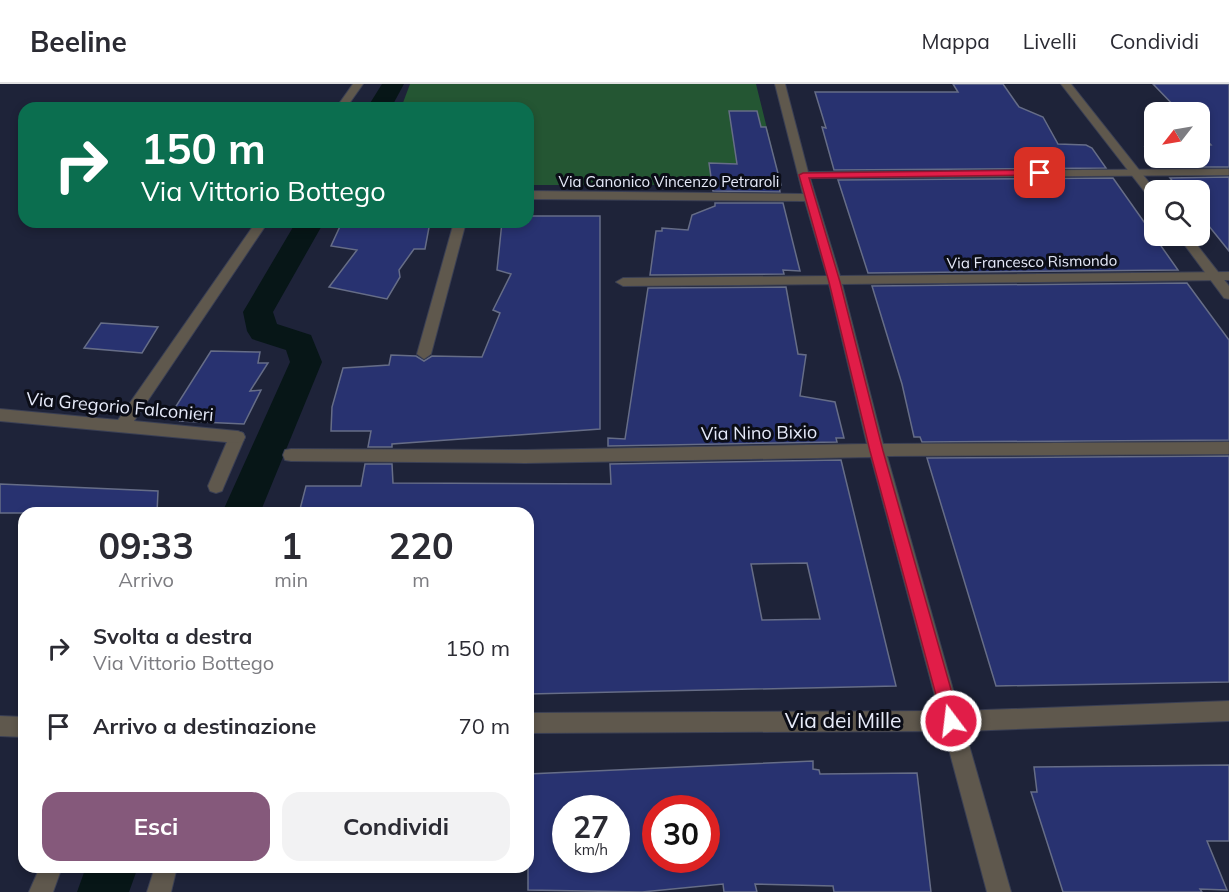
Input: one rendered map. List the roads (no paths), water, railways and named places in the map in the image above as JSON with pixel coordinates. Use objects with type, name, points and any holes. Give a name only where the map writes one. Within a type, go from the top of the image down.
[{"type":"street","points":[[345,102],[358,84]]},
{"type":"street","points":[[780,84],[803,175],[835,282],[877,451],[999,892]]},
{"type":"street","points":[[1066,84],[1144,184]]},
{"type":"street","points":[[803,175],[1229,172]]},
{"type":"street","name":"Via Canonico Vincenzo Petraroli","points":[[534,195],[810,198]]},
{"type":"street","points":[[121,428],[258,228]]},
{"type":"street","points":[[424,354],[458,228]]},
{"type":"street","points":[[1194,246],[1222,276],[1229,295]]},
{"type":"street","name":"Via Francesco Rismondo","points":[[623,282],[835,282],[1222,276]]},
{"type":"street","name":"Via Gregorio Falconieri","points":[[0,415],[237,437],[216,486]]},
{"type":"street","name":"Via Nino Bixio","points":[[291,455],[514,457],[1098,446],[1229,448]]},
{"type":"street","name":"Via dei Mille","points":[[534,723],[951,721],[1229,711]]},
{"type":"street","points":[[0,726],[18,727]]},
{"type":"street","points":[[41,892],[49,873]]},
{"type":"street","points":[[159,892],[164,873]]},
{"type":"waterway","points":[[382,102],[393,84]]},
{"type":"waterway","points":[[244,507],[306,362],[300,343],[263,331],[258,312],[307,228]]},
{"type":"waterway","points":[[103,892],[110,873]]}]
